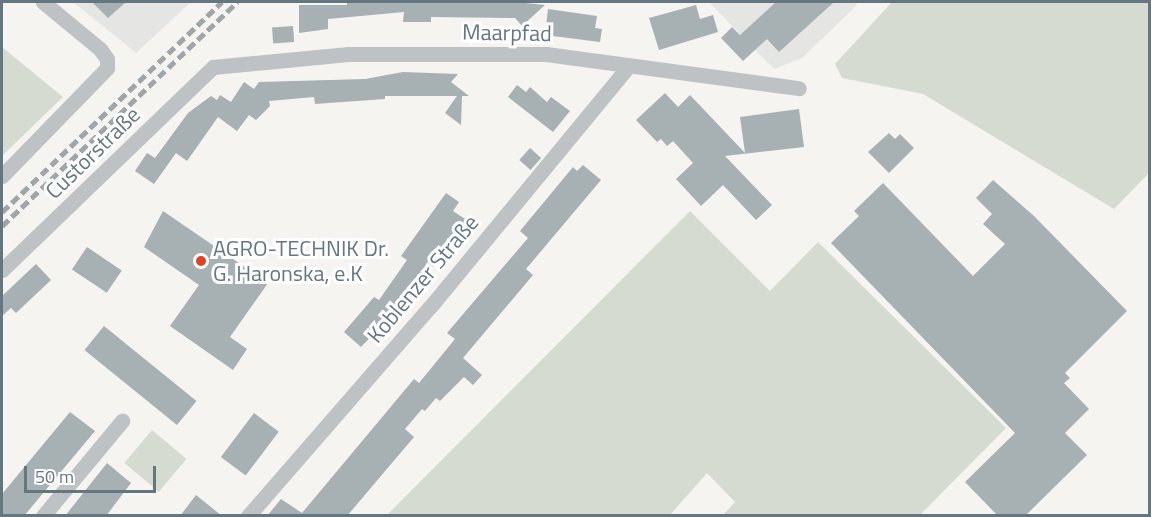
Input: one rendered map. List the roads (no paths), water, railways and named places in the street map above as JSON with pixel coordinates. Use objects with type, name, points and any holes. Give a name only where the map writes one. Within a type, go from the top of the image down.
[{"type":"street","points":[[2,176],[100,78],[107,68],[107,59],[43,2]]},
{"type":"street","name":"Maarpfad","points":[[213,67],[348,54],[546,54],[628,67],[799,88]]},
{"type":"street","name":"Custorstraße","points":[[2,270],[213,67]]},
{"type":"street","name":"Koblenzer Straße","points":[[248,516],[430,308],[628,67]]},
{"type":"street","points":[[43,516],[122,421]]},
{"type":"railway","points":[[2,212],[222,2]]},
{"type":"railway","points":[[2,226],[237,2]]},
{"type":"place","name":"AGRO-TECHNIK Dr. G. Haronska, e.K","points":[[201,261]]}]
